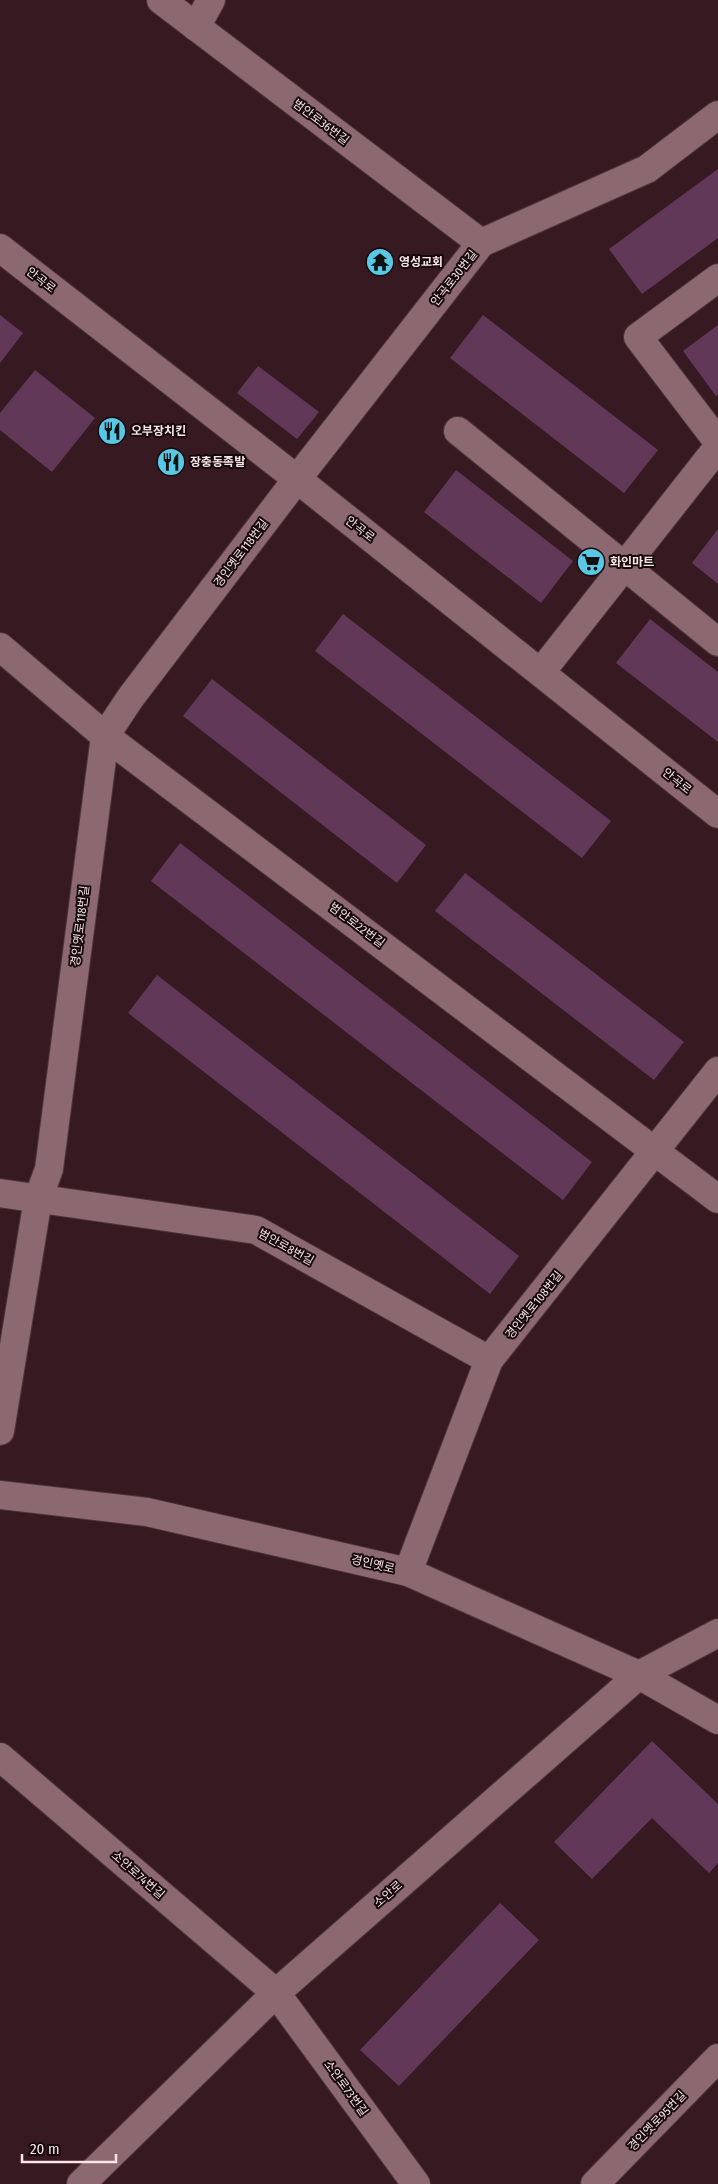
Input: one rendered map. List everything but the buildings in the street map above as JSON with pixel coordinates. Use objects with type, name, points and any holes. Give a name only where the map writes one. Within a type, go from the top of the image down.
[{"type":"street","name":"범안로36번길","points":[[161,0],[481,244]]},
{"type":"street","points":[[196,27],[211,0]]},
{"type":"street","name":"안곡로30번길","points":[[297,479],[481,244],[647,169],[718,115]]},
{"type":"street","name":"안곡로","points":[[0,248],[297,479],[718,814]]},
{"type":"street","points":[[718,278],[638,337],[718,442]]},
{"type":"street","points":[[458,431],[718,642]]},
{"type":"street","points":[[541,672],[718,447]]},
{"type":"street","name":"경인옛로118번길","points":[[0,1431],[38,1199],[49,1169],[105,736],[131,697],[297,479]]},
{"type":"street","name":"범안로22번길","points":[[0,647],[105,736],[718,1198]]},
{"type":"street","name":"경인옛로108번길","points":[[408,1572],[489,1360],[657,1151],[718,1071]]},
{"type":"street","name":"범안로8번길","points":[[0,1193],[256,1230],[489,1360]]},
{"type":"street","name":"경인옛로","points":[[0,1495],[147,1512],[408,1572],[639,1675],[718,1720]]},
{"type":"street","name":"소안로","points":[[81,2184],[276,1992],[639,1675],[718,1633]]},
{"type":"street","name":"소안로74번길","points":[[0,1757],[276,1992]]},
{"type":"street","name":"소안로73번길","points":[[276,1992],[416,2184]]},
{"type":"street","name":"경인옛로95번길","points":[[595,2184],[718,2058]]},
{"type":"place","name":"영성교회","points":[[380,262]]},
{"type":"place","name":"오부장치킨","points":[[112,431]]},
{"type":"place","name":"장충동족발","points":[[171,462]]},
{"type":"place","name":"화인마트","points":[[591,562]]}]
